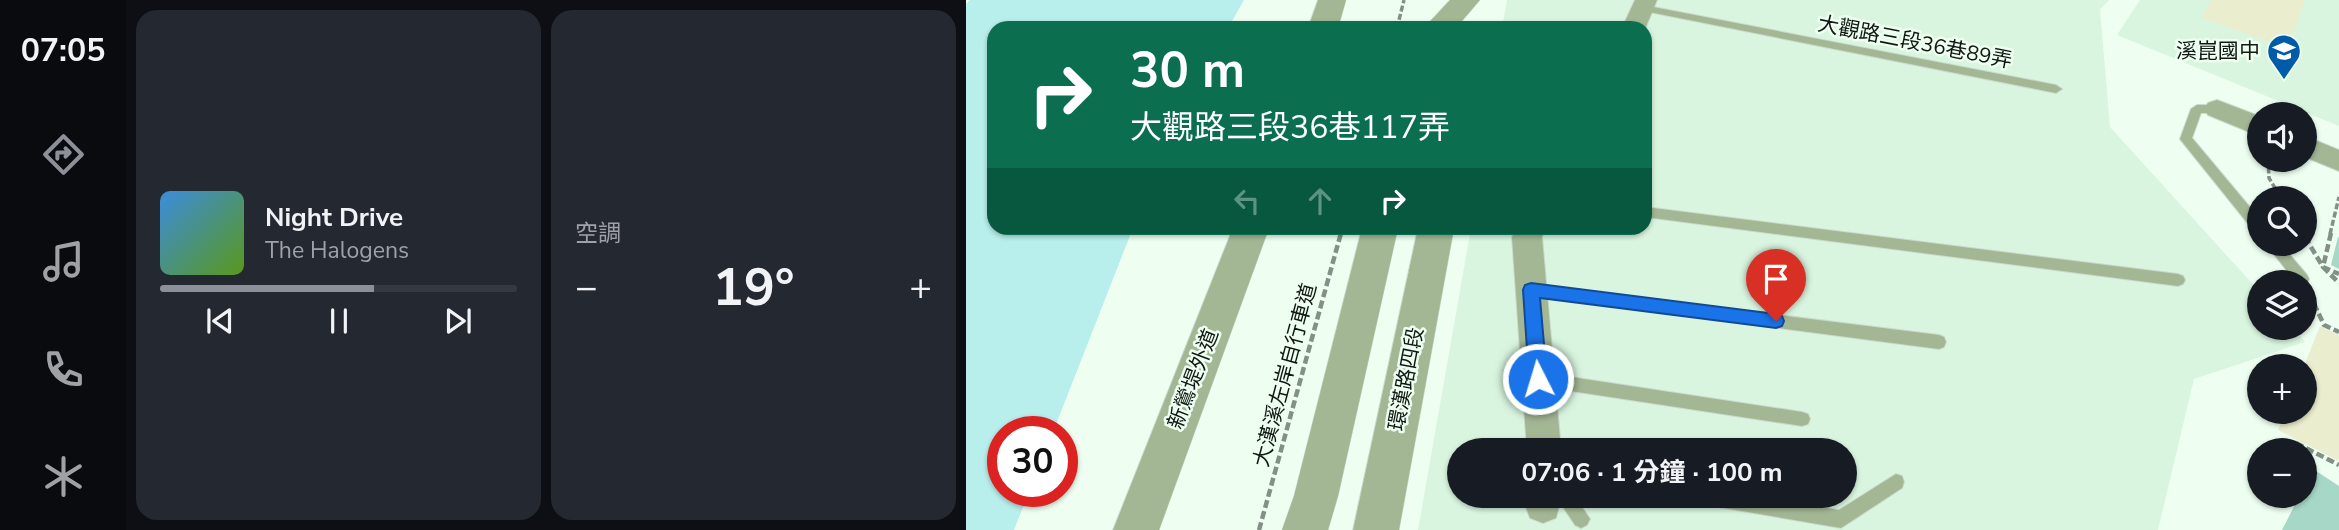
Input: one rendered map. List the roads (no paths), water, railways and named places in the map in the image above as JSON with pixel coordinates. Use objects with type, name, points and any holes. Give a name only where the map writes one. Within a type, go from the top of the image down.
[{"type":"street","points":[[1324,21],[1332,0]]},
{"type":"street","points":[[1446,21],[1466,0]]},
{"type":"street","points":[[1475,21],[1479,0]]},
{"type":"street","points":[[2217,109],[2247,122]]},
{"type":"street","points":[[2317,151],[2339,161]]},
{"type":"street","name":"新鶯堤外道","points":[[1136,530],[1248,235]]},
{"type":"street","points":[[1305,530],[1316,496],[1378,235]]},
{"type":"street","name":"環漢路四段","points":[[1376,530],[1435,235]]},
{"type":"street","points":[[1528,235],[1543,438]]},
{"type":"lane","name":"大觀路三段36巷89弄","points":[[1641,12],[2056,89]]},
{"type":"lane","points":[[2217,109],[2197,109],[2186,139],[2247,213]]},
{"type":"lane","points":[[1652,213],[2178,280]]},
{"type":"lane","points":[[2282,256],[2293,270]]},
{"type":"lane","points":[[1531,290],[1939,342]]},
{"type":"lane","points":[[1538,379],[1802,419]]},
{"type":"lane","points":[[1774,508],[1841,519],[1896,482]]},
{"type":"lane","points":[[1564,508],[1581,519]]},
{"type":"water","points":[[970,0],[1244,0],[1232,21],[987,21],[987,235],[1130,235],[1059,416],[987,416],[987,507],[1023,507],[1014,530],[966,530],[966,4]]},
{"type":"place","name":"溪崑國中","points":[[2284,81]]}]
